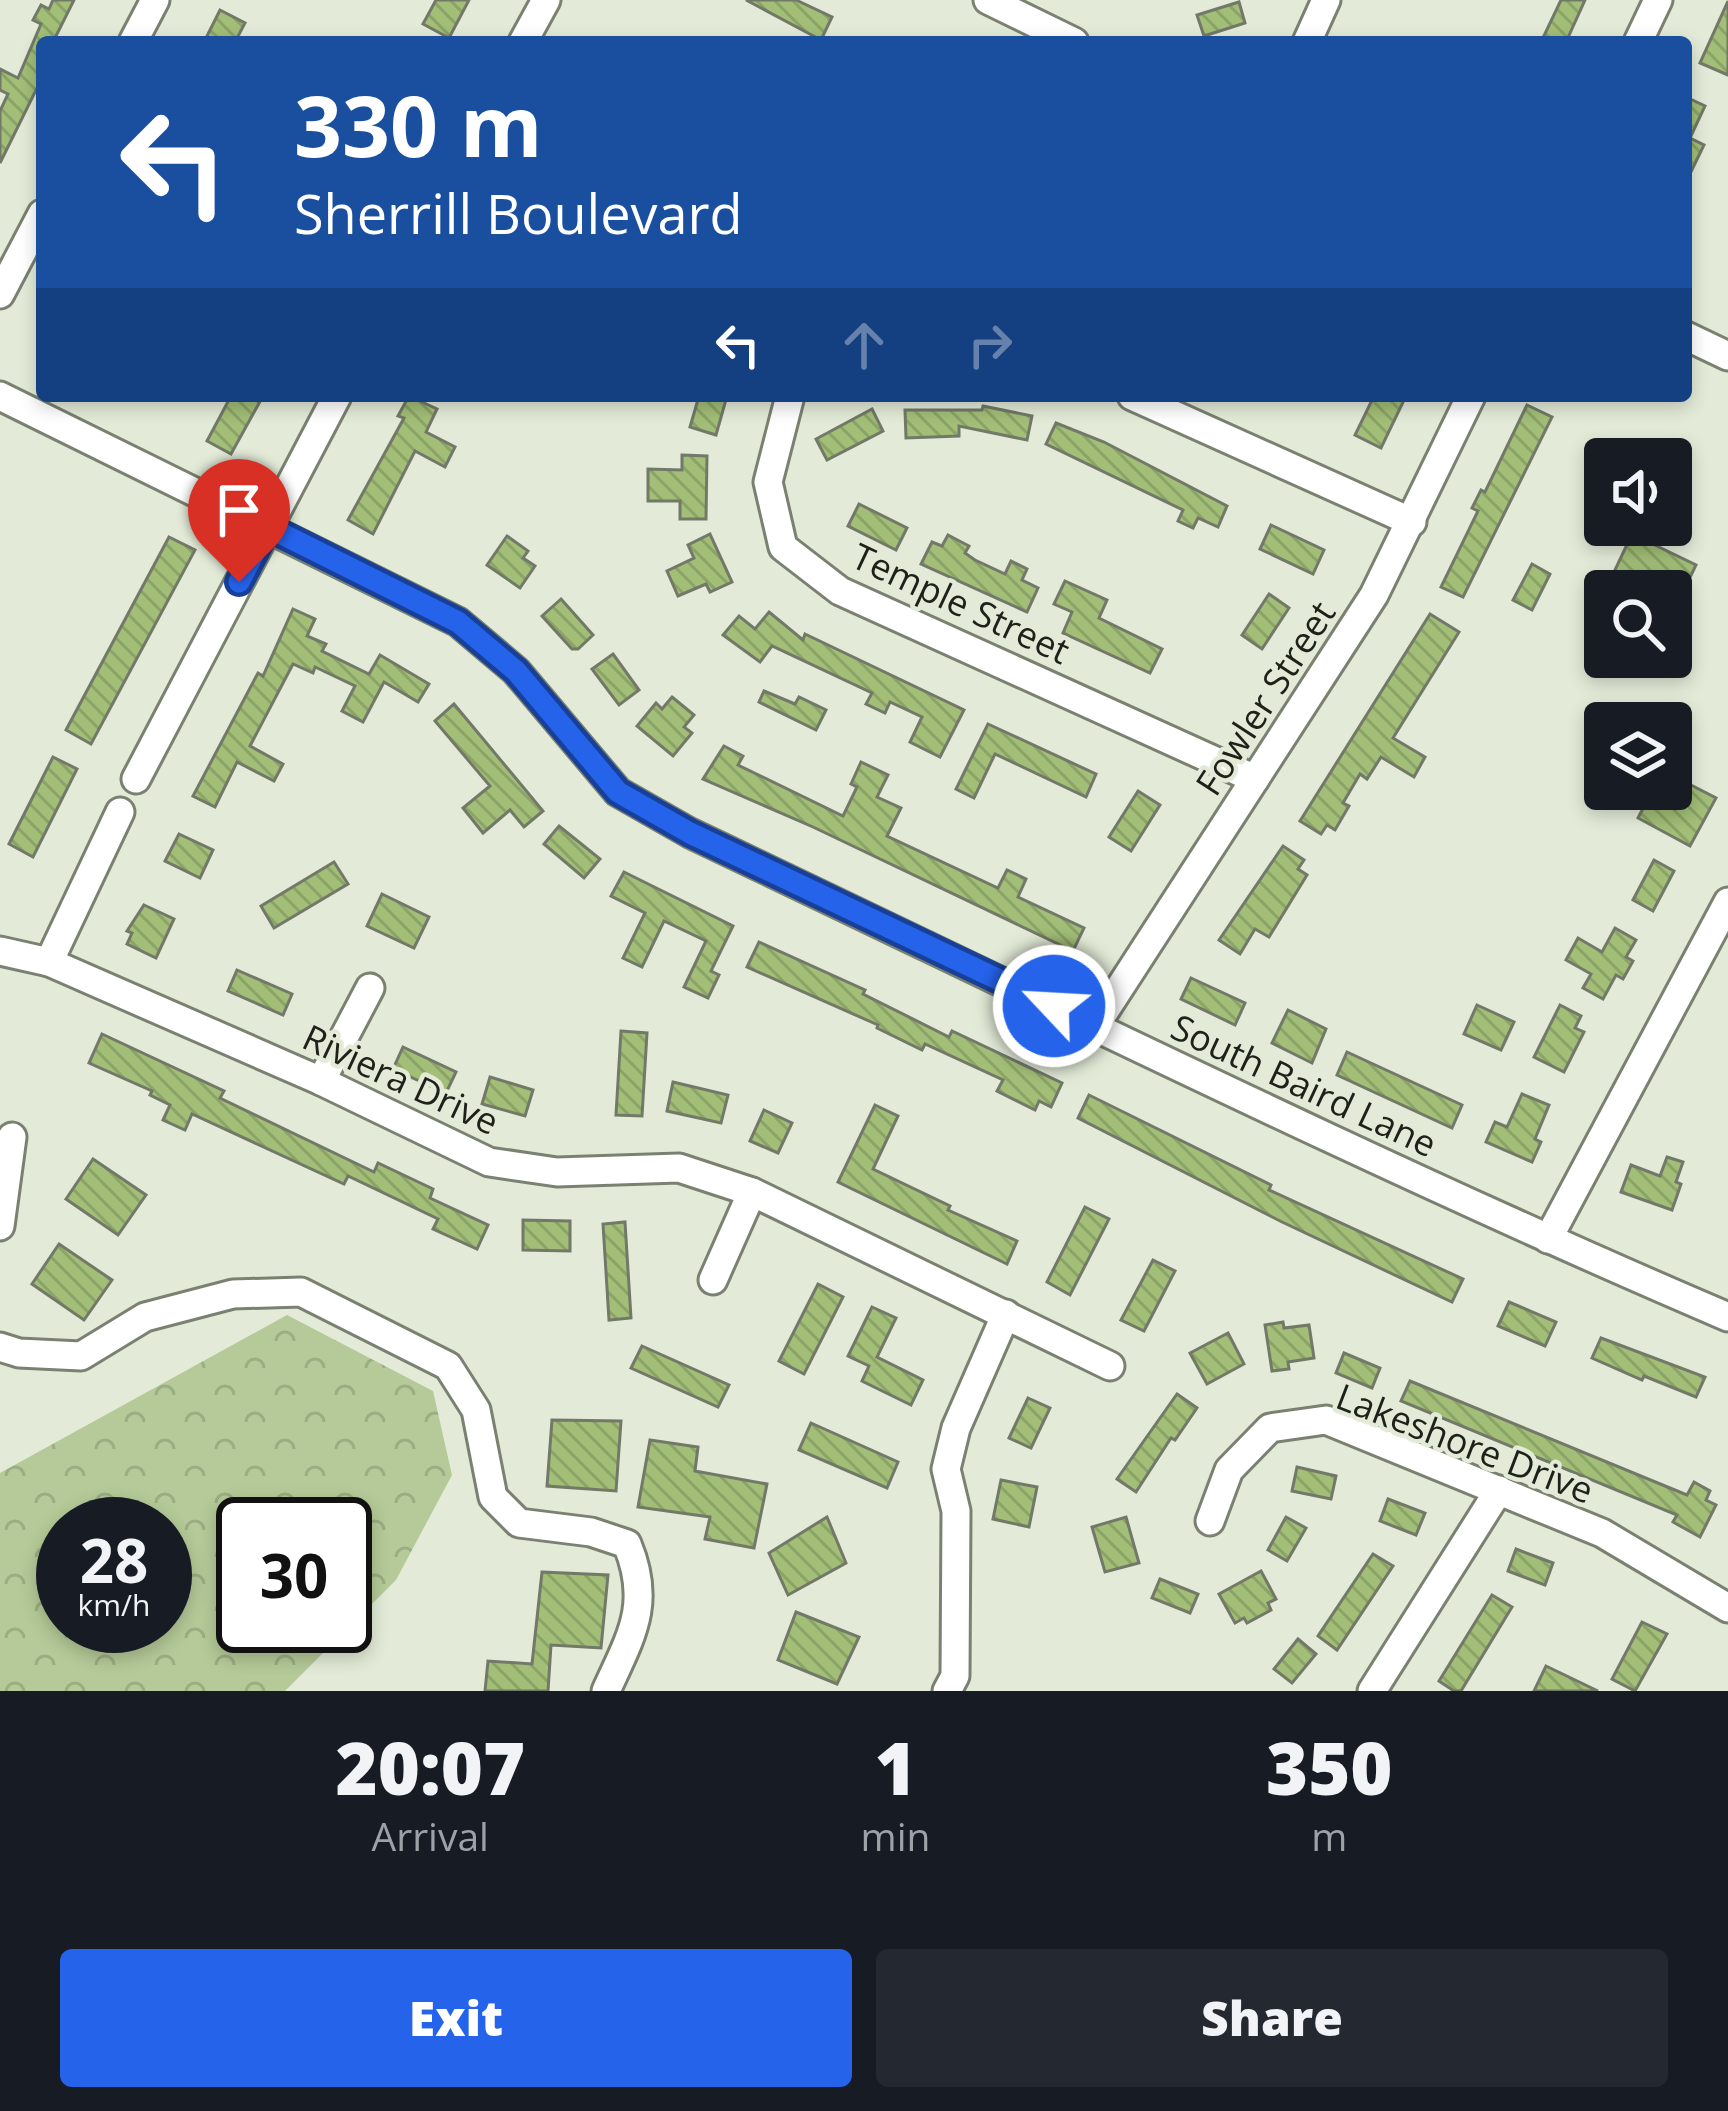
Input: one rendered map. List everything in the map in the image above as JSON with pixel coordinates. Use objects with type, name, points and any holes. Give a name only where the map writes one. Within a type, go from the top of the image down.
[{"type":"street","points":[[136,36],[155,0]]},
{"type":"street","points":[[527,36],[546,0]]},
{"type":"street","points":[[988,0],[1062,36]]},
{"type":"street","points":[[1310,36],[1326,0]]},
{"type":"street","points":[[1641,36],[1658,0]]},
{"type":"street","points":[[0,294],[36,225]]},
{"type":"street","points":[[1692,339],[1728,356]]},
{"type":"street","name":"South Baird Lane","points":[[0,396],[458,622],[516,671],[618,792],[690,833],[1548,1240],[1728,1317]]},
{"type":"street","points":[[136,779],[334,402]]},
{"type":"street","name":"Temple Street","points":[[788,402],[768,482],[783,548],[840,591],[1255,779]]},
{"type":"street","points":[[1145,402],[1412,522]]},
{"type":"street","name":"Fowler Street","points":[[1095,1026],[1374,595],[1468,402]]},
{"type":"street","points":[[49,962],[120,812]]},
{"type":"street","points":[[1548,1240],[1728,902]]},
{"type":"street","name":"Riviera Drive","points":[[0,952],[49,962],[489,1162],[557,1172],[679,1168],[752,1192],[1110,1366]]},
{"type":"street","points":[[321,1082],[370,988]]},
{"type":"street","points":[[0,1226],[13,1137]]},
{"type":"street","points":[[712,1280],[752,1192]]},
{"type":"street","points":[[0,1346],[20,1353],[81,1356],[145,1317],[233,1294],[301,1292],[448,1366],[476,1410],[494,1497],[518,1523],[591,1532],[627,1544],[640,1576],[638,1623],[606,1691]]},
{"type":"street","points":[[947,1691],[955,1676],[956,1511],[946,1469],[956,1428],[1006,1314]]},
{"type":"street","name":"Lakeshore Drive","points":[[1210,1521],[1229,1470],[1270,1428],[1326,1420],[1602,1533],[1728,1608]]},
{"type":"street","points":[[1372,1691],[1499,1490]]},
{"type":"green space","points":[[287,1315],[433,1391],[452,1475],[396,1580],[372,1604],[372,1497],[216,1497],[216,1653],[323,1653],[285,1691],[0,1691],[0,1473]]},
{"type":"building","points":[[53,0],[74,0],[56,36],[36,36],[36,90],[0,163],[0,111],[8,94],[0,90],[0,69],[18,78],[41,24],[33,20],[41,5],[49,9]]},
{"type":"building","points":[[436,0],[469,0],[450,36],[423,24]]},
{"type":"building","points":[[746,0],[796,0],[832,17],[823,36],[814,36]]},
{"type":"building","points":[[1561,0],[1585,0],[1569,36],[1544,36]]},
{"type":"building","points":[[1728,1],[1728,75],[1700,63]]},
{"type":"building","points":[[1239,2],[1245,23],[1204,36],[1197,15]]},
{"type":"building","points":[[220,10],[245,23],[238,36],[207,36]]},
{"type":"building","points":[[1692,100],[1705,106],[1692,134]]},
{"type":"building","points":[[1692,139],[1704,145],[1692,170]]},
{"type":"building","points":[[228,402],[260,402],[231,454],[207,441]]},
{"type":"building","points":[[406,402],[437,409],[426,432],[455,447],[445,467],[415,451],[373,534],[348,520],[404,418],[398,416]]},
{"type":"building","points":[[697,402],[725,402],[716,435],[690,427]]},
{"type":"building","points":[[1371,402],[1403,402],[1381,448],[1355,435]]},
{"type":"building","points":[[1527,405],[1552,417],[1463,597],[1441,587],[1478,511],[1472,508],[1481,490],[1485,492]]},
{"type":"building","points":[[983,406],[1032,416],[1027,440],[959,426],[959,436],[906,438],[905,410],[982,410]]},
{"type":"building","points":[[872,409],[883,431],[827,460],[816,439]]},
{"type":"building","points":[[1056,423],[1104,442],[1227,506],[1218,527],[1198,518],[1193,528],[1178,521],[1183,510],[1046,444]]},
{"type":"building","points":[[682,455],[707,456],[706,519],[680,519],[680,501],[648,501],[648,469],[682,470]]},
{"type":"building","points":[[859,504],[907,528],[896,550],[848,526]]},
{"type":"building","points":[[1271,525],[1324,550],[1313,574],[1260,549]]},
{"type":"building","points":[[710,534],[732,582],[710,592],[706,584],[678,596],[667,571],[694,558],[688,545]]},
{"type":"building","points":[[948,535],[969,546],[965,553],[975,560],[1005,574],[1011,561],[1027,569],[1022,580],[1038,588],[1027,612],[921,564],[932,542],[942,546]]},
{"type":"building","points":[[507,536],[528,551],[523,558],[535,566],[520,588],[487,565]]},
{"type":"building","points":[[169,537],[195,550],[91,744],[66,730]]},
{"type":"building","points":[[1626,546],[1657,546],[1696,565],[1692,573],[1615,570]]},
{"type":"building","points":[[1532,564],[1550,574],[1532,610],[1513,600]]},
{"type":"building","points":[[1065,581],[1107,600],[1099,618],[1162,649],[1150,673],[1063,633],[1072,612],[1054,604]]},
{"type":"building","points":[[1269,594],[1289,608],[1262,649],[1242,635]]},
{"type":"building","points":[[561,599],[593,635],[578,649],[572,649],[542,616]]},
{"type":"building","points":[[293,609],[315,619],[307,636],[326,644],[322,651],[369,674],[380,655],[429,684],[418,702],[384,682],[363,722],[342,711],[355,686],[315,667],[313,673],[293,664],[250,746],[283,764],[274,781],[237,762],[215,807],[193,796],[258,673],[263,676]]},
{"type":"building","points":[[769,612],[803,640],[805,634],[964,710],[940,757],[910,742],[922,717],[890,702],[885,713],[866,704],[872,693],[772,646],[760,662],[723,635],[739,616],[755,629]]},
{"type":"building","points":[[1430,614],[1459,632],[1393,738],[1425,757],[1414,777],[1381,757],[1367,779],[1360,774],[1343,803],[1349,806],[1335,830],[1327,825],[1321,834],[1300,821]]},
{"type":"building","points":[[613,654],[639,690],[619,705],[592,669]]},
{"type":"building","points":[[764,691],[795,704],[799,697],[826,710],[816,730],[759,702]]},
{"type":"building","points":[[672,697],[694,715],[684,727],[692,733],[673,756],[637,726],[656,703],[662,709]]},
{"type":"building","points":[[454,704],[543,811],[524,827],[510,810],[483,833],[463,808],[490,786],[435,721]]},
{"type":"building","points":[[988,724],[1096,774],[1086,797],[995,754],[974,798],[956,789]]},
{"type":"building","points":[[724,746],[743,756],[738,765],[843,816],[857,787],[851,784],[861,762],[888,775],[877,797],[901,808],[887,836],[998,888],[1007,870],[1026,879],[1018,897],[1084,928],[1073,951],[703,779]]},
{"type":"building","points":[[53,757],[77,769],[33,857],[9,844]]},
{"type":"building","points":[[1692,786],[1716,798],[1690,846],[1638,818],[1642,810],[1692,810]]},
{"type":"building","points":[[1138,791],[1160,805],[1131,851],[1109,837]]},
{"type":"building","points":[[559,826],[600,859],[584,878],[544,844]]},
{"type":"building","points":[[179,834],[213,850],[200,878],[165,861]]},
{"type":"building","points":[[1283,846],[1304,860],[1298,869],[1307,875],[1269,937],[1255,929],[1240,954],[1219,940]]},
{"type":"building","points":[[1654,860],[1674,871],[1653,911],[1633,900]]},
{"type":"building","points":[[334,862],[348,884],[274,928],[261,906]]},
{"type":"building","points":[[624,872],[733,926],[711,971],[719,975],[708,998],[684,987],[706,941],[664,921],[642,967],[623,958],[645,913],[611,896]]},
{"type":"building","points":[[382,894],[429,917],[414,948],[367,926]]},
{"type":"building","points":[[144,905],[174,919],[156,958],[127,944],[132,933],[127,931]]},
{"type":"building","points":[[1615,928],[1636,940],[1626,957],[1633,961],[1623,979],[1616,975],[1603,999],[1583,988],[1591,974],[1566,960],[1578,938],[1602,952]]},
{"type":"building","points":[[759,942],[865,990],[863,994],[949,1037],[952,1031],[1062,1083],[1051,1107],[1039,1101],[1035,1110],[997,1091],[1003,1080],[925,1044],[922,1050],[878,1025],[747,967]]},
{"type":"building","points":[[237,970],[292,994],[283,1015],[228,991]]},
{"type":"building","points":[[1191,978],[1245,1003],[1235,1025],[1181,999]]},
{"type":"building","points":[[1477,1005],[1514,1022],[1501,1050],[1464,1034]]},
{"type":"building","points":[[1560,1005],[1581,1016],[1575,1028],[1584,1032],[1564,1072],[1534,1057]]},
{"type":"building","points":[[1288,1010],[1326,1029],[1312,1063],[1272,1043]]},
{"type":"building","points":[[621,1031],[647,1033],[642,1116],[616,1115]]},
{"type":"building","points":[[102,1034],[224,1091],[220,1098],[374,1172],[378,1163],[433,1189],[430,1198],[488,1225],[477,1249],[433,1229],[438,1219],[348,1176],[344,1184],[192,1114],[185,1130],[163,1120],[170,1105],[150,1095],[152,1091],[89,1063]]},
{"type":"building","points":[[403,1047],[456,1072],[446,1093],[393,1069]]},
{"type":"building","points":[[1347,1052],[1462,1105],[1452,1128],[1337,1075]]},
{"type":"building","points":[[490,1077],[533,1090],[525,1116],[482,1104]]},
{"type":"building","points":[[673,1082],[728,1095],[721,1123],[667,1111]]},
{"type":"building","points":[[1522,1094],[1549,1105],[1535,1139],[1541,1142],[1532,1162],[1486,1142],[1495,1122],[1507,1127]]},
{"type":"building","points":[[1089,1095],[1271,1185],[1269,1190],[1463,1279],[1452,1302],[1078,1118]]},
{"type":"building","points":[[875,1105],[898,1116],[873,1169],[1017,1241],[1007,1264],[838,1182]]},
{"type":"building","points":[[764,1110],[792,1123],[778,1153],[750,1141]]},
{"type":"building","points":[[1667,1157],[1683,1162],[1672,1210],[1621,1192],[1631,1165],[1660,1176]]},
{"type":"building","points":[[93,1159],[146,1195],[118,1235],[66,1199]]},
{"type":"building","points":[[1085,1207],[1109,1219],[1070,1295],[1047,1282]]},
{"type":"building","points":[[523,1220],[570,1221],[570,1251],[523,1250]]},
{"type":"building","points":[[625,1222],[631,1318],[609,1320],[603,1224]]},
{"type":"building","points":[[59,1244],[112,1280],[84,1320],[32,1284]]},
{"type":"building","points":[[1153,1260],[1175,1271],[1144,1331],[1121,1320]]},
{"type":"building","points":[[818,1284],[843,1297],[804,1374],[779,1361]]},
{"type":"building","points":[[1509,1302],[1556,1322],[1545,1346],[1498,1326]]},
{"type":"building","points":[[872,1307],[896,1318],[877,1357],[923,1380],[911,1405],[862,1381],[869,1366],[848,1356]]},
{"type":"building","points":[[1283,1322],[1284,1328],[1309,1325],[1314,1358],[1288,1362],[1289,1369],[1272,1371],[1265,1325]]},
{"type":"building","points":[[1228,1333],[1244,1364],[1207,1384],[1190,1353]]},
{"type":"building","points":[[1601,1338],[1705,1377],[1696,1397],[1592,1358]]},
{"type":"building","points":[[642,1346],[729,1385],[718,1407],[631,1368]]},
{"type":"building","points":[[1344,1353],[1380,1368],[1372,1388],[1336,1373]]},
{"type":"building","points":[[1410,1381],[1687,1495],[1694,1482],[1710,1491],[1706,1500],[1716,1505],[1700,1537],[1673,1522],[1677,1515],[1401,1401]]},
{"type":"building","points":[[1177,1394],[1197,1408],[1136,1492],[1117,1479]]},
{"type":"building","points":[[1028,1398],[1050,1408],[1031,1448],[1009,1438]]},
{"type":"building","points":[[552,1420],[621,1421],[616,1491],[547,1486]]},
{"type":"building","points":[[811,1423],[898,1462],[887,1488],[799,1450]]},
{"type":"building","points":[[650,1440],[698,1447],[695,1471],[767,1484],[754,1548],[705,1539],[710,1517],[638,1507]]},
{"type":"building","points":[[1297,1467],[1336,1476],[1331,1499],[1292,1491]]},
{"type":"building","points":[[1001,1480],[1037,1487],[1029,1527],[993,1519]]},
{"type":"building","points":[[1388,1499],[1425,1513],[1416,1535],[1380,1521]]},
{"type":"building","points":[[827,1517],[846,1563],[788,1595],[769,1553]]},
{"type":"building","points":[[1126,1517],[1139,1563],[1105,1572],[1092,1527]]},
{"type":"building","points":[[1286,1517],[1306,1528],[1287,1561],[1268,1550]]},
{"type":"building","points":[[1516,1549],[1553,1563],[1545,1585],[1508,1571]]},
{"type":"building","points":[[1373,1554],[1393,1566],[1337,1650],[1318,1636]]},
{"type":"building","points":[[1261,1571],[1276,1599],[1268,1603],[1271,1610],[1247,1623],[1244,1618],[1235,1623],[1219,1594]]},
{"type":"building","points":[[542,1572],[608,1575],[601,1648],[551,1645],[548,1691],[485,1691],[488,1661],[532,1664]]},
{"type":"building","points":[[1160,1579],[1198,1594],[1190,1613],[1152,1598]]},
{"type":"building","points":[[1492,1595],[1512,1607],[1461,1691],[1454,1691],[1439,1681]]},
{"type":"building","points":[[796,1612],[859,1637],[837,1684],[778,1660]]},
{"type":"building","points":[[1642,1622],[1667,1634],[1635,1691],[1612,1679]]},
{"type":"building","points":[[1298,1639],[1316,1654],[1292,1683],[1274,1669]]},
{"type":"building","points":[[1546,1666],[1598,1691],[1534,1691]]},
{"type":"route","points":[[239,582],[268,527],[458,622],[516,671],[618,792],[690,833],[1054,1006]]}]
